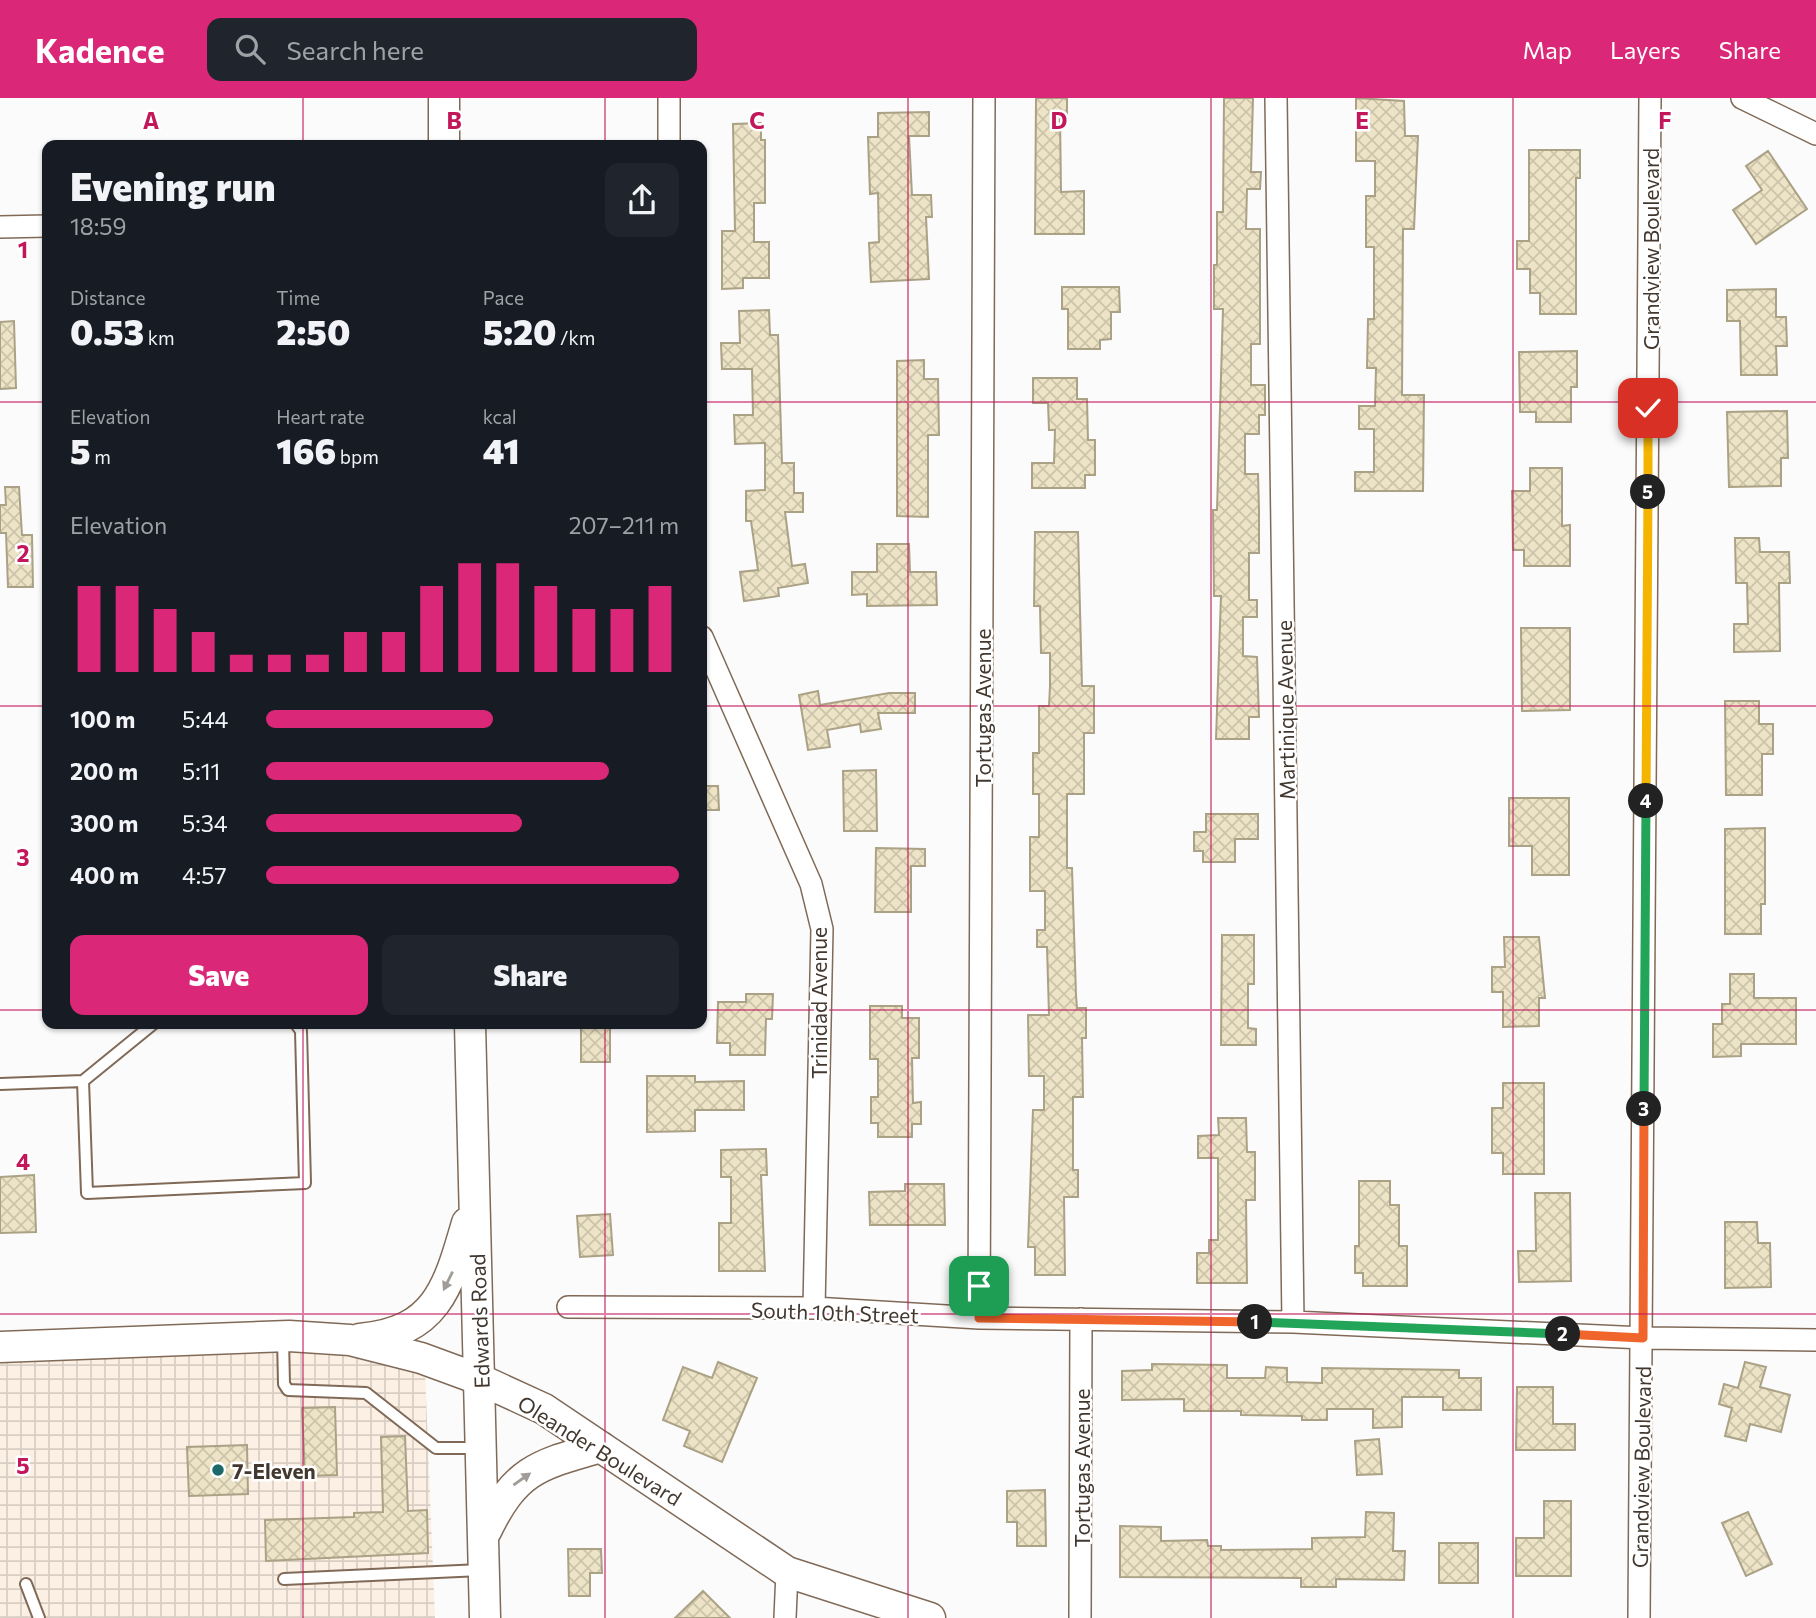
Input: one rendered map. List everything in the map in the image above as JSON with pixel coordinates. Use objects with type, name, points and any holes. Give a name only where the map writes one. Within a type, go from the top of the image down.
[{"type":"main road","points":[[444,98],[444,140]]},
{"type":"main road","name":"Edwards Road","points":[[470,1029],[485,1618]]},
{"type":"main road","points":[[350,1340],[380,1337],[408,1328],[432,1311],[452,1276],[475,1193]]},
{"type":"main road","name":"Oleander Boulevard","points":[[0,1347],[283,1336],[350,1340],[421,1358],[481,1380],[544,1409],[787,1572],[930,1618]]},
{"type":"main road","points":[[484,1534],[501,1499],[513,1484],[535,1470],[563,1458],[601,1447]]},
{"type":"street","points":[[668,140],[669,98]]},
{"type":"street","name":"Tortugas Avenue","points":[[979,1318],[985,98]]},
{"type":"street","name":"Martinique Avenue","points":[[1276,98],[1293,1322]]},
{"type":"street","name":"Grandview Boulevard","points":[[1639,1618],[1650,98]]},
{"type":"street","points":[[1742,98],[1816,134]]},
{"type":"street","points":[[0,227],[42,226]]},
{"type":"street","name":"Trinidad Avenue","points":[[707,647],[811,884],[822,929],[814,1308]]},
{"type":"street","name":"South 10th Street","points":[[568,1307],[814,1308],[979,1318],[1293,1322],[1643,1338],[1816,1340]]},
{"type":"street","name":"Tortugas Avenue","points":[[1080,1618],[1081,1319]]},
{"type":"street","points":[[785,1618],[787,1572]]},
{"type":"lane","points":[[0,1084],[83,1081],[147,1029]]},
{"type":"lane","points":[[83,1081],[87,1193],[304,1183],[300,1029]]},
{"type":"lane","points":[[283,1336],[284,1384],[288,1390],[366,1393],[436,1448],[482,1448]]},
{"type":"lane","points":[[284,1578],[484,1570]]},
{"type":"lane","points":[[26,1584],[38,1618]]},
{"type":"shaded area","points":[[289,1346],[339,1350],[425,1371],[435,1618],[0,1618],[0,1358]]},
{"type":"building","points":[[1036,98],[1067,98],[1067,116],[1060,116],[1061,192],[1084,191],[1084,234],[1035,234]]},
{"type":"building","points":[[1224,98],[1253,98],[1251,172],[1261,172],[1260,189],[1247,189],[1246,229],[1260,229],[1260,344],[1251,344],[1251,385],[1265,385],[1265,415],[1259,415],[1259,434],[1245,434],[1245,474],[1258,474],[1259,510],[1259,553],[1249,553],[1249,600],[1257,600],[1257,617],[1243,617],[1243,656],[1257,657],[1259,717],[1249,717],[1249,739],[1216,739],[1221,596],[1214,596],[1213,510],[1217,510],[1223,309],[1214,309],[1214,265],[1217,265],[1217,212],[1223,212]]},
{"type":"building","points":[[1356,98],[1404,101],[1405,136],[1418,136],[1414,229],[1403,229],[1402,395],[1424,395],[1423,491],[1355,491],[1355,472],[1374,472],[1374,429],[1359,429],[1359,406],[1375,406],[1376,368],[1367,368],[1368,319],[1374,319],[1374,247],[1366,247],[1366,196],[1375,196],[1375,161],[1356,161]]},
{"type":"building","points":[[929,112],[929,136],[909,136],[912,195],[931,195],[932,217],[926,217],[929,279],[871,282],[869,243],[879,242],[878,193],[870,194],[868,137],[878,137],[878,113]]},
{"type":"building","points":[[761,123],[761,140],[765,140],[765,203],[754,203],[754,242],[769,242],[769,278],[743,278],[743,288],[722,289],[722,231],[735,231],[733,124]]},
{"type":"building","points":[[1529,150],[1580,150],[1580,178],[1576,178],[1576,314],[1540,314],[1540,293],[1530,293],[1530,269],[1517,269],[1517,241],[1529,241]]},
{"type":"building","points":[[1768,151],[1807,209],[1756,244],[1733,210],[1762,190],[1746,166]]},
{"type":"building","points":[[1062,287],[1119,287],[1120,312],[1111,312],[1111,339],[1100,340],[1100,349],[1068,349],[1068,309],[1062,309]]},
{"type":"building","points":[[1776,289],[1776,317],[1786,317],[1787,346],[1776,346],[1777,375],[1741,375],[1740,321],[1727,321],[1727,290]]},
{"type":"building","points":[[769,310],[770,335],[778,335],[782,463],[794,463],[794,493],[803,493],[803,512],[785,512],[792,566],[805,564],[808,583],[778,588],[779,596],[744,601],[740,572],[758,570],[751,521],[746,521],[746,491],[765,490],[765,443],[735,444],[734,415],[753,415],[752,369],[722,369],[721,343],[740,343],[739,311]]},
{"type":"building","points":[[14,321],[16,388],[0,389],[0,322]]},
{"type":"building","points":[[1577,351],[1577,387],[1571,387],[1571,422],[1536,422],[1536,412],[1520,412],[1519,352]]},
{"type":"building","points":[[924,360],[924,379],[938,379],[939,435],[928,435],[928,517],[897,516],[897,361]]},
{"type":"building","points":[[1033,378],[1077,378],[1077,399],[1087,399],[1088,440],[1095,440],[1095,475],[1085,475],[1085,488],[1032,488],[1032,463],[1054,463],[1055,430],[1049,430],[1048,403],[1033,403]]},
{"type":"building","points":[[1787,411],[1788,458],[1781,458],[1781,486],[1729,487],[1727,412]]},
{"type":"building","points":[[1530,468],[1562,468],[1562,526],[1570,525],[1570,566],[1524,566],[1524,550],[1513,550],[1512,491],[1530,491]]},
{"type":"building","points":[[5,487],[19,487],[22,535],[32,535],[33,587],[8,587],[6,533],[0,533],[0,505],[6,505]]},
{"type":"building","points":[[1035,532],[1078,532],[1082,686],[1094,686],[1094,733],[1084,733],[1084,794],[1067,794],[1067,868],[1072,868],[1077,1008],[1086,1008],[1086,1038],[1082,1038],[1083,1097],[1073,1097],[1073,1170],[1078,1170],[1078,1197],[1064,1197],[1065,1275],[1035,1275],[1035,1247],[1028,1247],[1033,1110],[1044,1110],[1044,1076],[1029,1076],[1028,1015],[1049,1015],[1047,947],[1037,947],[1037,930],[1045,930],[1045,891],[1030,891],[1030,837],[1039,837],[1039,794],[1033,794],[1033,753],[1039,753],[1039,706],[1049,706],[1050,686],[1050,653],[1041,653],[1040,606],[1034,606]]},
{"type":"building","points":[[1735,538],[1759,538],[1760,552],[1789,552],[1790,583],[1779,583],[1780,651],[1734,652],[1734,624],[1748,624],[1747,583],[1736,583]]},
{"type":"building","points":[[877,544],[909,544],[910,572],[936,572],[937,605],[867,606],[867,594],[852,595],[852,572],[877,572]]},
{"type":"building","points":[[1521,628],[1570,628],[1570,710],[1522,711]]},
{"type":"building","points":[[818,691],[820,705],[889,693],[915,693],[915,713],[878,713],[881,729],[861,732],[860,724],[827,730],[830,747],[808,750],[799,695]]},
{"type":"building","points":[[1725,701],[1759,701],[1759,724],[1773,724],[1773,754],[1762,754],[1762,795],[1726,795]]},
{"type":"building","points":[[876,770],[877,831],[844,831],[843,771]]},
{"type":"building","points":[[707,786],[718,786],[719,810],[707,810]]},
{"type":"building","points":[[1509,798],[1569,798],[1569,875],[1532,875],[1532,846],[1509,846]]},
{"type":"building","points":[[1206,814],[1258,814],[1258,839],[1235,839],[1235,862],[1203,862],[1203,851],[1194,851],[1194,832],[1206,832]]},
{"type":"building","points":[[1765,828],[1765,904],[1761,904],[1761,934],[1725,934],[1725,829]]},
{"type":"building","points":[[876,848],[925,849],[925,866],[911,866],[911,912],[875,912]]},
{"type":"building","points":[[1222,935],[1254,935],[1254,984],[1248,984],[1248,1028],[1256,1029],[1256,1045],[1221,1045]]},
{"type":"building","points":[[1504,937],[1539,937],[1545,998],[1539,998],[1539,1026],[1503,1027],[1503,992],[1492,992],[1492,967],[1505,967]]},
{"type":"building","points":[[1730,974],[1754,974],[1754,998],[1796,998],[1796,1044],[1741,1044],[1741,1056],[1713,1057],[1713,1024],[1722,1024],[1722,1004],[1730,1004]]},
{"type":"building","points":[[746,994],[773,994],[772,1019],[766,1019],[765,1055],[730,1055],[730,1043],[717,1043],[718,1002],[746,1002]]},
{"type":"building","points":[[870,1006],[902,1006],[902,1018],[919,1018],[919,1058],[912,1058],[913,1103],[921,1102],[921,1124],[912,1124],[912,1137],[878,1137],[878,1123],[871,1123],[871,1097],[878,1097],[878,1059],[870,1059]]},
{"type":"building","points":[[581,1029],[610,1029],[610,1062],[581,1062]]},
{"type":"building","points":[[647,1076],[695,1076],[695,1082],[744,1081],[744,1110],[695,1110],[695,1131],[647,1132]]},
{"type":"building","points":[[1503,1083],[1544,1083],[1544,1174],[1503,1174],[1503,1153],[1492,1153],[1492,1108],[1503,1108]]},
{"type":"building","points":[[1218,1118],[1246,1118],[1247,1152],[1255,1152],[1255,1200],[1246,1200],[1247,1283],[1197,1283],[1197,1253],[1209,1253],[1209,1240],[1218,1240],[1218,1158],[1198,1158],[1198,1136],[1219,1135]]},
{"type":"building","points":[[766,1149],[767,1175],[761,1175],[765,1271],[719,1271],[719,1223],[731,1223],[731,1177],[721,1177],[721,1150]]},
{"type":"building","points":[[34,1175],[36,1232],[0,1233],[0,1177]]},
{"type":"building","points":[[1359,1181],[1390,1181],[1390,1205],[1399,1205],[1399,1246],[1407,1246],[1407,1286],[1363,1286],[1363,1273],[1355,1273],[1355,1246],[1359,1246]]},
{"type":"building","points":[[905,1184],[944,1184],[945,1225],[870,1225],[869,1192],[905,1191]]},
{"type":"building","points":[[1535,1193],[1570,1193],[1571,1281],[1519,1282],[1518,1251],[1536,1251]]},
{"type":"building","points":[[610,1214],[613,1255],[580,1257],[577,1216]]},
{"type":"building","points":[[1725,1222],[1757,1222],[1758,1243],[1770,1243],[1771,1287],[1725,1288]]},
{"type":"building","points":[[718,1362],[757,1378],[722,1462],[684,1446],[690,1431],[663,1420],[683,1367],[712,1378]]},
{"type":"building","points":[[1745,1362],[1766,1367],[1760,1387],[1790,1395],[1781,1432],[1750,1424],[1746,1441],[1725,1436],[1732,1408],[1719,1404],[1724,1384],[1738,1388]]},
{"type":"building","points":[[1152,1364],[1227,1365],[1227,1378],[1265,1378],[1266,1367],[1287,1368],[1287,1382],[1322,1383],[1322,1368],[1459,1370],[1459,1378],[1481,1378],[1481,1410],[1443,1410],[1443,1397],[1402,1397],[1402,1427],[1373,1428],[1373,1409],[1327,1409],[1327,1420],[1302,1420],[1302,1416],[1241,1415],[1241,1411],[1184,1411],[1184,1399],[1122,1400],[1122,1371],[1152,1370]]},
{"type":"building","points":[[1517,1387],[1553,1387],[1553,1424],[1575,1424],[1575,1450],[1516,1450]]},
{"type":"building","points":[[335,1407],[337,1475],[305,1476],[302,1408]]},
{"type":"building","points":[[405,1436],[408,1511],[427,1510],[428,1553],[266,1561],[265,1520],[354,1517],[354,1513],[383,1512],[381,1437]]},
{"type":"building","points":[[1379,1439],[1382,1474],[1357,1475],[1355,1441]]},
{"type":"building","name":"7-Eleven","points":[[247,1445],[248,1494],[189,1496],[187,1447]]},
{"type":"building","points":[[1045,1490],[1046,1546],[1017,1546],[1017,1522],[1007,1522],[1007,1491]]},
{"type":"building","points":[[1544,1501],[1571,1501],[1571,1576],[1516,1576],[1516,1538],[1544,1538]]},
{"type":"building","points":[[1366,1512],[1394,1513],[1393,1551],[1405,1551],[1404,1580],[1336,1579],[1336,1587],[1301,1587],[1301,1578],[1120,1577],[1120,1526],[1161,1527],[1161,1541],[1207,1540],[1208,1546],[1221,1546],[1221,1550],[1312,1549],[1312,1538],[1365,1537]]},
{"type":"building","points":[[1748,1512],[1772,1564],[1746,1576],[1722,1523]]},
{"type":"building","points":[[1439,1543],[1478,1543],[1478,1583],[1439,1583]]},
{"type":"building","points":[[568,1549],[601,1549],[602,1573],[590,1573],[590,1596],[569,1596]]},
{"type":"building","points":[[703,1591],[730,1618],[675,1618]]},
{"type":"place","name":"7-Eleven","points":[[218,1470]]},
{"type":"route","points":[[979,1286],[979,1318],[1293,1322],[1643,1338],[1648,408]]}]
